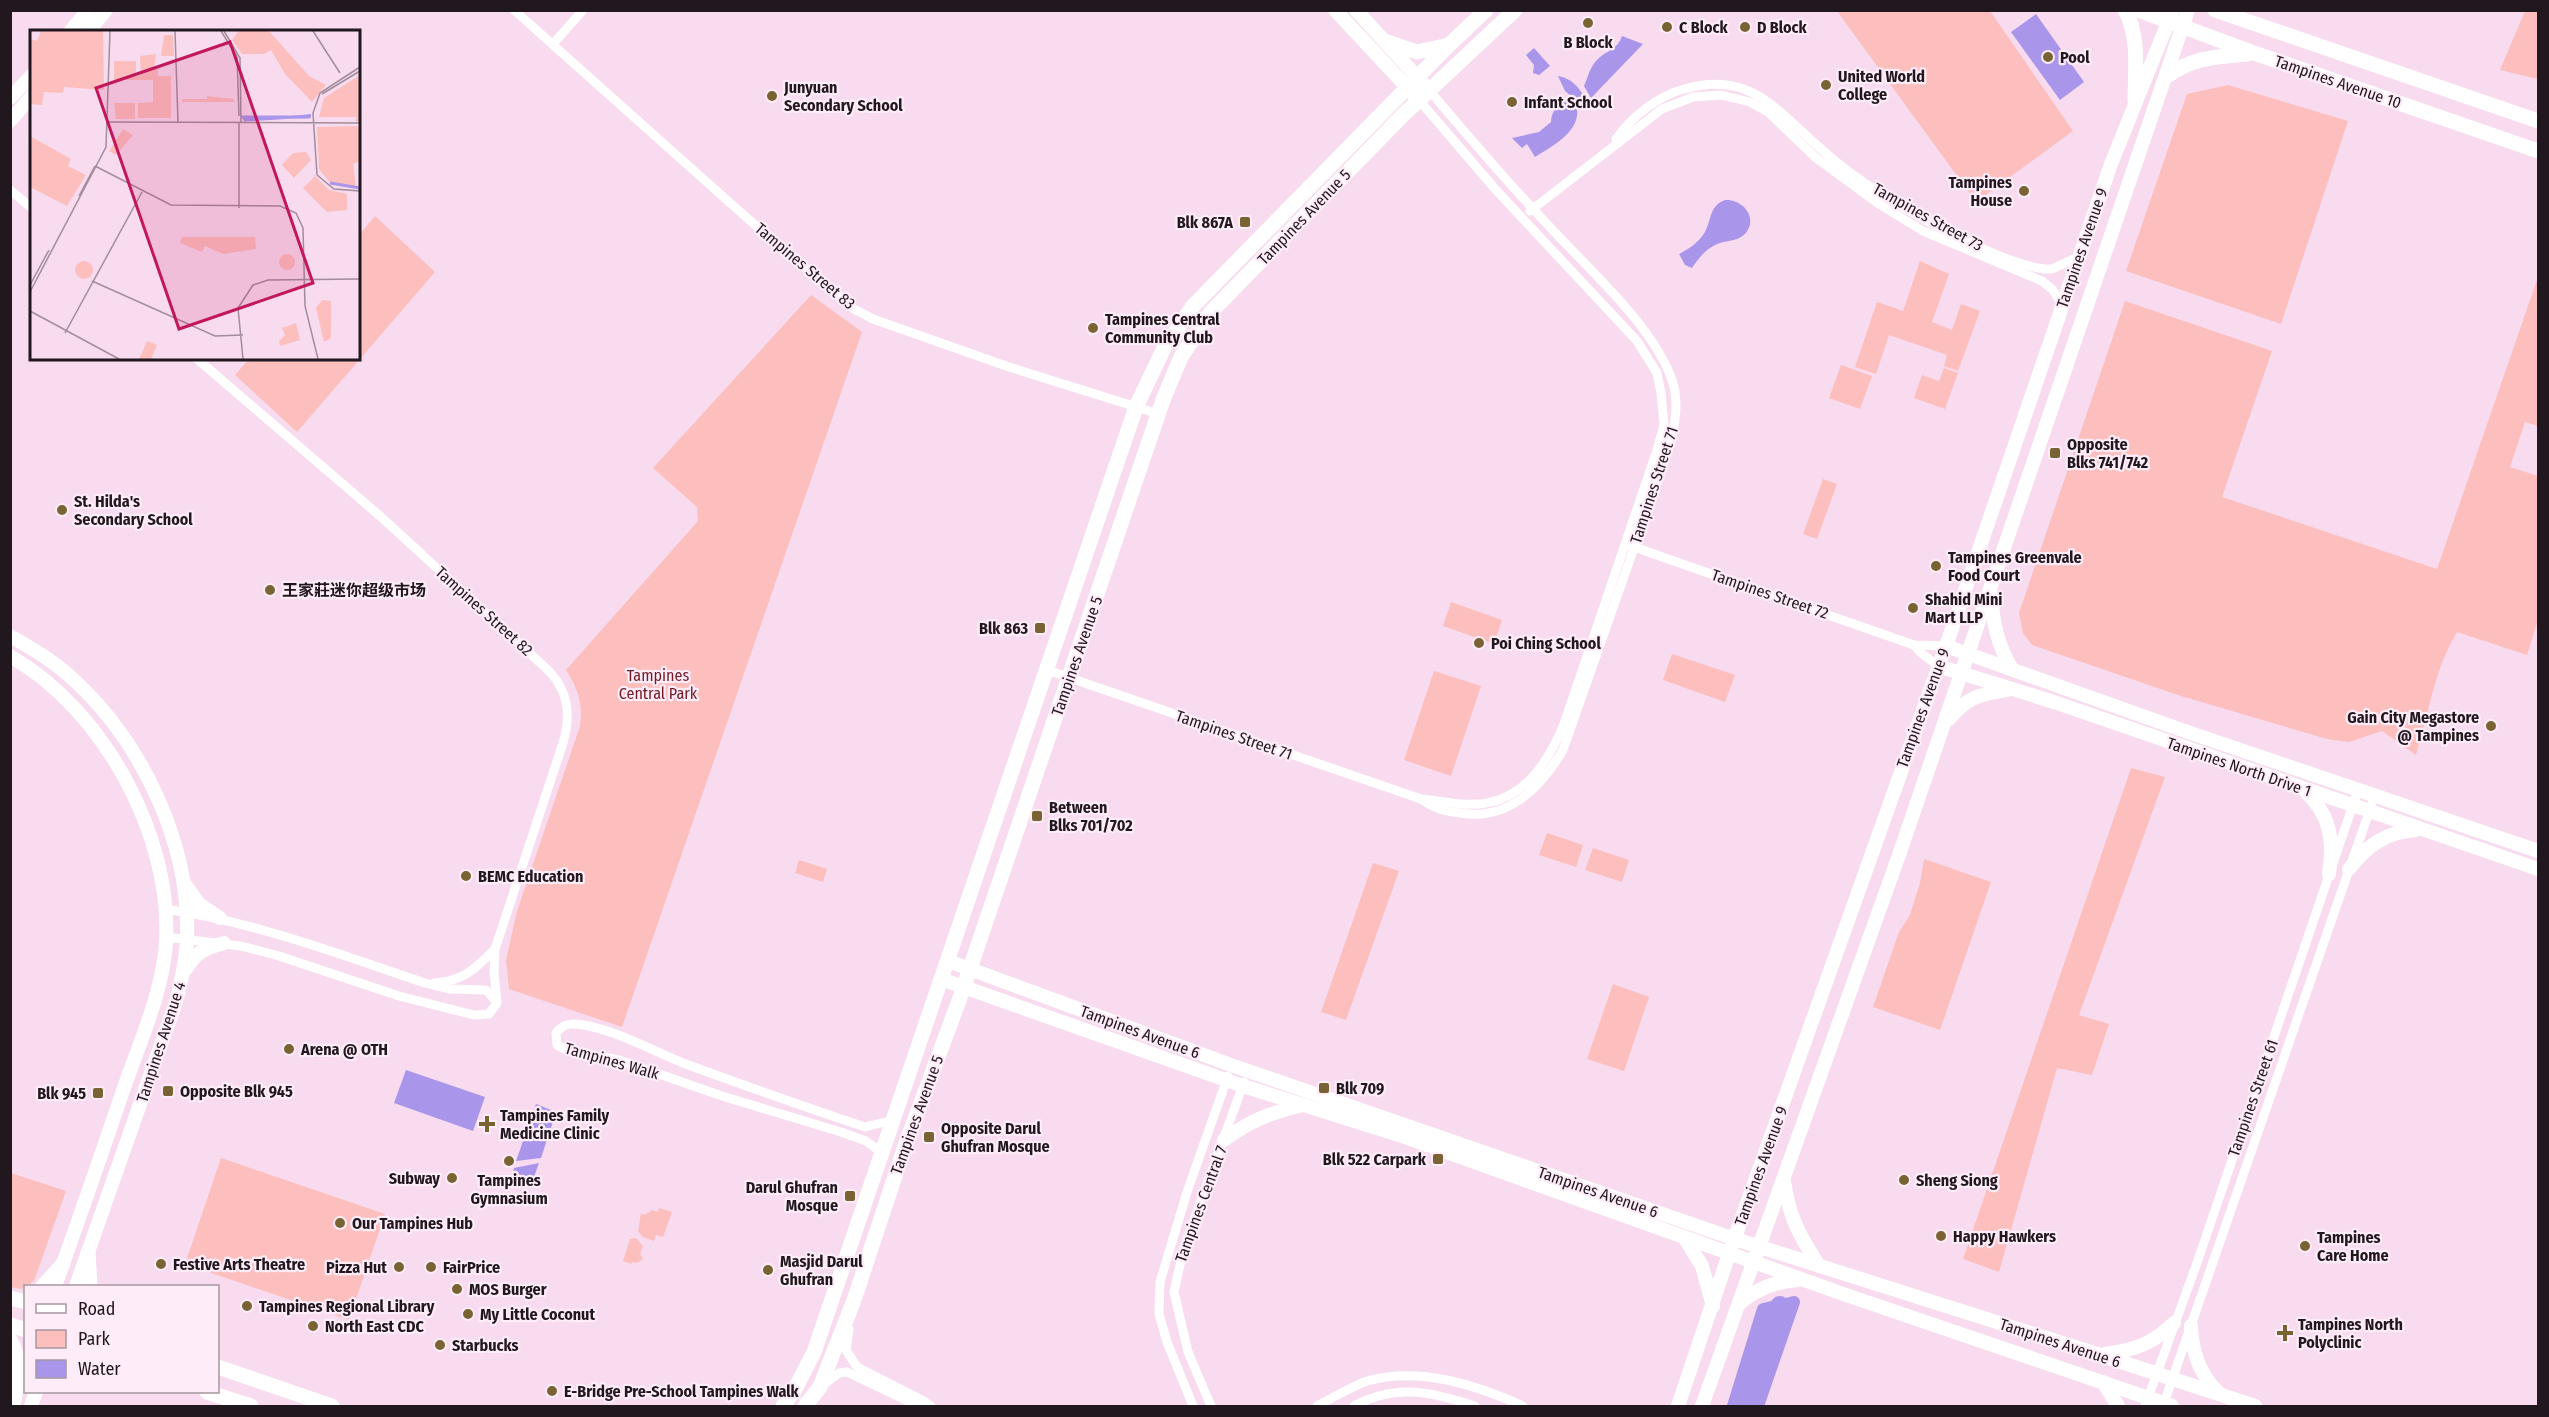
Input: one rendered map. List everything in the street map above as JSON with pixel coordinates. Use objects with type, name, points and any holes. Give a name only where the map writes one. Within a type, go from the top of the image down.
[{"type":"main road","points":[[72,30],[88,10]]},
{"type":"main road","points":[[90,30],[106,10]]},
{"type":"main road","points":[[1335,10],[1424,95]]},
{"type":"main road","points":[[1356,10],[1385,41],[1413,83]]},
{"type":"main road","name":"Tampines Avenue 5","points":[[783,1407],[814,1352],[1136,407],[1165,346],[1193,306],[1486,10]]},
{"type":"main road","name":"Tampines Avenue 5","points":[[805,1407],[820,1387],[854,1300],[905,1146],[964,987],[1180,357],[1211,312],[1424,95],[1515,10]]},
{"type":"main road","points":[[2125,10],[2130,19],[2134,39],[2135,101]]},
{"type":"main road","name":"Tampines Avenue 10","points":[[2138,10],[2174,20],[2254,53],[2538,151]]},
{"type":"main road","name":"Tampines Avenue 9","points":[[1678,1405],[1713,1308],[1729,1254],[1946,646],[2078,257],[2135,101],[2174,20],[2188,10]]},
{"type":"main road","name":"Tampines Avenue 10","points":[[2215,10],[2538,121]]},
{"type":"main road","name":"Tampines Avenue 9","points":[[1702,1407],[1944,725],[2166,77],[2174,20]]},
{"type":"main road","points":[[1385,41],[1417,52],[1449,45]]},
{"type":"main road","points":[[2166,77],[2181,65],[2194,60],[2254,53]]},
{"type":"main road","points":[[10,98],[30,77]]},
{"type":"main road","points":[[10,121],[30,98]]},
{"type":"main road","points":[[1990,586],[1993,626],[2001,651],[2012,669]]},
{"type":"main road","name":"Tampines Avenue 4","points":[[10,636],[52,661],[73,678],[124,736],[154,788],[170,834],[181,878],[186,912],[187,940],[183,973],[170,1019],[77,1285]]},
{"type":"main road","name":"Tampines North Drive 1","points":[[1946,646],[2182,730],[2538,851]]},
{"type":"main road","name":"Tampines Avenue 4","points":[[10,656],[32,669],[73,706],[123,771],[138,803],[152,848],[165,909],[166,938],[161,973],[152,1009],[56,1285]]},
{"type":"main road","name":"Tampines North Drive 1","points":[[1938,666],[2538,869]]},
{"type":"main road","points":[[1944,725],[1970,698],[2011,689]]},
{"type":"main road","points":[[2302,789],[2317,802],[2329,824],[2332,842],[2329,874]]},
{"type":"main road","points":[[2447,838],[2453,822]]},
{"type":"main road","points":[[2349,869],[2368,846],[2383,837],[2397,832],[2427,831]]},
{"type":"main road","points":[[181,878],[189,893],[199,904],[220,918]]},
{"type":"main road","points":[[183,973],[196,953],[224,943]]},
{"type":"main road","name":"Tampines Avenue 6","points":[[948,961],[1231,1065],[1735,1239],[2100,1355],[2255,1407]]},
{"type":"main road","name":"Tampines Avenue 6","points":[[941,979],[1243,1086],[1410,1139],[1729,1254],[2103,1382],[2147,1402],[2166,1406]]},
{"type":"main road","points":[[1224,1140],[1246,1123],[1267,1114],[1303,1105]]},
{"type":"main road","points":[[882,1153],[894,1152],[905,1146]]},
{"type":"main road","points":[[1783,1179],[1788,1209],[1800,1236],[1819,1266]]},
{"type":"main road","points":[[1684,1237],[1702,1266],[1713,1308]]},
{"type":"main road","points":[[88,1252],[90,1285]]},
{"type":"main road","points":[[45,1285],[63,1264]]},
{"type":"main road","points":[[1738,1305],[1754,1292],[1765,1287],[1804,1280]]},
{"type":"main road","points":[[2100,1355],[2125,1352],[2149,1344],[2174,1323]]},
{"type":"main road","points":[[2190,1326],[2192,1344],[2202,1372],[2211,1386],[2222,1395]]},
{"type":"main road","points":[[10,1340],[17,1355],[18,1369],[13,1404]]},
{"type":"main road","points":[[219,1367],[332,1407]]},
{"type":"main road","points":[[13,1404],[24,1374]]},
{"type":"main road","points":[[2103,1382],[2118,1407]]},
{"type":"main road","points":[[210,1393],[251,1407]]},
{"type":"street","name":"Tampines Street 83","points":[[514,10],[747,218],[854,309],[873,319],[1009,367],[1159,414]]},
{"type":"street","points":[[553,44],[583,10]]},
{"type":"street","name":"Tampines Street 73","points":[[1612,146],[1623,129],[1637,116],[1673,92],[1706,84],[1738,87],[1773,104],[1822,150],[1883,196],[1970,242],[2044,269],[2052,269],[2078,257]]},
{"type":"street","name":"Tampines Street 73","points":[[1522,216],[1533,210],[1652,116],[1678,102],[1706,94],[1735,97],[1750,102],[1775,118],[1815,157],[1878,204],[1923,231],[2042,281],[2053,290],[2062,305]]},
{"type":"street","name":"Tampines Street 71","points":[[1047,670],[1421,799],[1468,804],[1491,802],[1527,782],[1544,764],[1554,748],[1564,723],[1673,433],[1676,403],[1673,382],[1644,329],[1424,95]]},
{"type":"street","name":"Tampines Street 71","points":[[1424,95],[1496,190],[1637,341],[1657,373],[1664,426],[1630,546]]},
{"type":"street","points":[[10,190],[30,206]]},
{"type":"street","name":"Tampines Street 82","points":[[198,360],[380,516],[549,671],[558,681],[564,693],[568,718],[567,730],[495,949],[494,972],[497,1003]]},
{"type":"street","name":"Tampines Street 72","points":[[1630,546],[1914,645],[1946,646]]},
{"type":"street","name":"Tampines Street 72","points":[[1914,645],[1938,666]]},
{"type":"street","name":"Tampines Street 61","points":[[2147,1402],[2197,1263],[2358,790]]},
{"type":"street","name":"Tampines Street 61","points":[[2166,1406],[2172,1379],[2190,1326],[2375,795]]},
{"type":"street","name":"Tampines Street 82","points":[[165,909],[220,918],[267,930],[425,983],[449,989],[486,990],[497,1003]]},
{"type":"street","points":[[166,938],[224,943],[279,956],[399,996],[474,1015],[489,1014],[497,1003]]},
{"type":"street","name":"Tampines Street 82","points":[[425,983],[442,982],[470,974],[495,949]]},
{"type":"street","name":"Tampines Walk","points":[[882,1153],[866,1141],[841,1132],[722,1096],[619,1060],[568,1051],[557,1045],[556,1033],[563,1026],[570,1024],[603,1031],[682,1062],[866,1127],[893,1120]]},
{"type":"street","name":"Tampines Central 7","points":[[1192,1404],[1167,1342],[1159,1314],[1160,1282],[1187,1192],[1231,1065]]},
{"type":"street","name":"Tampines Central 7","points":[[1211,1407],[1188,1352],[1174,1292],[1184,1247],[1205,1183],[1224,1140],[1248,1071]]},
{"type":"street","points":[[854,1300],[846,1350],[857,1367],[922,1400],[931,1407]]},
{"type":"street","points":[[820,1387],[839,1373],[847,1372],[918,1407]]},
{"type":"street","points":[[1317,1407],[1365,1382],[1393,1376],[1425,1376],[1487,1390],[1523,1407]]},
{"type":"street","points":[[1353,1407],[1363,1401],[1401,1391],[1440,1395],[1475,1407]]},
{"type":"street","points":[[1204,1393],[1218,1407]]},
{"type":"green space","points":[[1837,11],[1990,11],[2073,131],[1976,202]]},
{"type":"green space","points":[[2525,11],[2538,11],[2538,79],[2500,70]]},
{"type":"green space","points":[[2228,85],[2348,121],[2281,324],[2126,271],[2187,94]]},
{"type":"green space","points":[[375,216],[435,272],[360,359],[360,234]]},
{"type":"green space","points":[[1920,261],[1949,274],[1932,322],[1952,330],[1961,304],[1980,311],[1958,371],[1944,366],[1947,355],[1889,335],[1876,374],[1855,367],[1877,302],[1903,311]]},
{"type":"green space","points":[[2538,277],[2538,426],[2525,422],[2510,467],[2538,476],[2538,620],[2527,655],[2457,632],[2437,677],[2416,755],[2382,731],[2349,742],[2327,739],[2181,696],[2032,645],[2023,633],[2019,613],[2125,301],[2272,351],[2222,497],[2437,569]]},
{"type":"green space","name":"Tampines Central Park","points":[[811,295],[862,332],[622,1027],[509,989],[506,960],[517,911],[580,726],[579,696],[566,670],[698,521],[697,507],[653,468]]},
{"type":"green space","points":[[248,360],[359,360],[297,432],[235,375]]},
{"type":"green space","points":[[1841,365],[1872,376],[1860,409],[1829,398]]},
{"type":"green space","points":[[1944,368],[1958,373],[1945,409],[1914,398],[1922,375],[1939,381]]},
{"type":"green space","points":[[1823,479],[1837,484],[1817,539],[1803,534]]},
{"type":"green space","points":[[1451,602],[1502,620],[1494,644],[1443,626]]},
{"type":"green space","points":[[1672,654],[1735,675],[1725,702],[1663,680]]},
{"type":"green space","points":[[1434,671],[1481,686],[1451,776],[1404,760]]},
{"type":"green space","points":[[2131,768],[2165,777],[2079,1015],[2109,1024],[2092,1075],[2057,1068],[1999,1272],[1963,1259]]},
{"type":"green space","points":[[1547,833],[1583,845],[1576,867],[1539,855]]},
{"type":"green space","points":[[1593,848],[1629,860],[1622,882],[1585,870]]},
{"type":"green space","points":[[1924,859],[1991,882],[1940,1030],[1873,1007],[1899,932],[1910,915],[1920,883]]},
{"type":"green space","points":[[799,860],[827,869],[823,882],[795,873]]},
{"type":"green space","points":[[1373,863],[1399,871],[1346,1020],[1321,1012]]},
{"type":"green space","points":[[1613,984],[1649,997],[1624,1071],[1587,1059]]},
{"type":"green space","points":[[221,1158],[385,1214],[349,1320],[185,1264]]},
{"type":"green space","points":[[11,1173],[66,1191],[34,1281],[24,1285],[21,1289],[11,1287]]},
{"type":"green space","points":[[659,1208],[672,1212],[663,1237],[656,1235],[654,1241],[643,1237],[638,1231],[641,1213],[645,1215],[652,1210],[658,1212]]},
{"type":"green space","points":[[636,1238],[643,1246],[640,1254],[643,1259],[631,1264],[623,1261],[630,1239]]},
{"type":"water","name":"Pool","points":[[2036,14],[2084,82],[2060,100],[2011,32]]},
{"type":"water","points":[[1622,36],[1643,44],[1591,98],[1584,86],[1591,68],[1598,59],[1615,47]]},
{"type":"water","points":[[1534,48],[1550,66],[1539,75],[1533,73],[1534,65],[1526,55]]},
{"type":"water","points":[[1558,76],[1571,81],[1577,87],[1585,98],[1582,105],[1565,91]]},
{"type":"water","points":[[1560,97],[1577,109],[1574,125],[1564,138],[1535,157],[1527,144],[1522,148],[1512,138],[1539,132],[1551,122]]},
{"type":"water","points":[[1725,200],[1743,206],[1750,216],[1749,228],[1742,237],[1711,247],[1692,268],[1685,265],[1679,254],[1700,239],[1705,232],[1713,209]]},
{"type":"water","points":[[406,1070],[485,1097],[473,1131],[394,1103]]},
{"type":"water","points":[[536,1104],[556,1112],[541,1158],[516,1161]]},
{"type":"water","points":[[539,1163],[530,1188],[510,1182],[514,1168]]},
{"type":"waterway","points":[[1733,1406],[1763,1309],[1794,1302],[1758,1406]]},
{"type":"waterway","points":[[1747,1406],[1780,1306]]},
{"type":"place","name":"B Block","points":[[1588,23]]},
{"type":"place","name":"C Block","points":[[1667,27]]},
{"type":"place","name":"D Block","points":[[1745,27]]},
{"type":"place","name":"Pool","points":[[2048,57]]},
{"type":"place","name":"United World College","points":[[1826,85]]},
{"type":"place","name":"Junyuan Secondary School","points":[[772,96]]},
{"type":"place","name":"Infant School","points":[[1512,102]]},
{"type":"place","name":"Tampines House","points":[[2024,191]]},
{"type":"place","name":"Blk 867A","points":[[1245,222]]},
{"type":"place","name":"Tampines Central Community Club","points":[[1093,328]]},
{"type":"place","name":"Opposite Blks 741/742","points":[[2055,453]]},
{"type":"place","name":"St. Hilda's Secondary School","points":[[62,510]]},
{"type":"place","name":"Tampines Greenvale Food Court","points":[[1936,566]]},
{"type":"place","name":"王家莊迷你超级市场","points":[[270,590]]},
{"type":"place","name":"Shahid Mini Mart LLP","points":[[1913,608]]},
{"type":"place","name":"Blk 863","points":[[1040,628]]},
{"type":"place","name":"Poi Ching School","points":[[1479,643]]},
{"type":"place","name":"Gain City Megastore @ Tampines","points":[[2491,726]]},
{"type":"place","name":"Between Blks 701/702","points":[[1037,816]]},
{"type":"place","name":"BEMC Education","points":[[466,876]]},
{"type":"place","name":"Arena @ OTH","points":[[289,1049]]},
{"type":"place","name":"Blk 709","points":[[1324,1088]]},
{"type":"place","name":"Opposite Blk 945","points":[[168,1091]]},
{"type":"place","name":"Blk 945","points":[[98,1093]]},
{"type":"place","name":"Tampines Family Medicine Clinic","points":[[487,1124]]},
{"type":"place","name":"Opposite Darul Ghufran Mosque","points":[[929,1137]]},
{"type":"place","name":"Blk 522 Carpark","points":[[1438,1159]]},
{"type":"place","name":"Tampines Gymnasium","points":[[509,1161]]},
{"type":"place","name":"Subway","points":[[452,1178]]},
{"type":"place","name":"Sheng Siong","points":[[1904,1180]]},
{"type":"place","name":"Darul Ghufran Mosque","points":[[850,1196]]},
{"type":"place","name":"Our Tampines Hub","points":[[340,1223]]},
{"type":"place","name":"Happy Hawkers","points":[[1941,1236]]},
{"type":"place","name":"Tampines Care Home","points":[[2305,1246]]},
{"type":"place","name":"Festive Arts Theatre","points":[[161,1264]]},
{"type":"place","name":"Pizza Hut","points":[[399,1267]]},
{"type":"place","name":"FairPrice","points":[[431,1267]]},
{"type":"place","name":"Masjid Darul Ghufran","points":[[768,1270]]},
{"type":"place","name":"MOS Burger","points":[[457,1289]]},
{"type":"place","name":"Tampines Regional Library","points":[[247,1306]]},
{"type":"place","name":"My Little Coconut","points":[[468,1314]]},
{"type":"place","name":"North East CDC","points":[[313,1326]]},
{"type":"place","name":"Tampines North Polyclinic","points":[[2285,1333]]},
{"type":"place","name":"Starbucks","points":[[440,1345]]},
{"type":"place","name":"E-Bridge Pre-School Tampines Walk","points":[[552,1391]]}]
